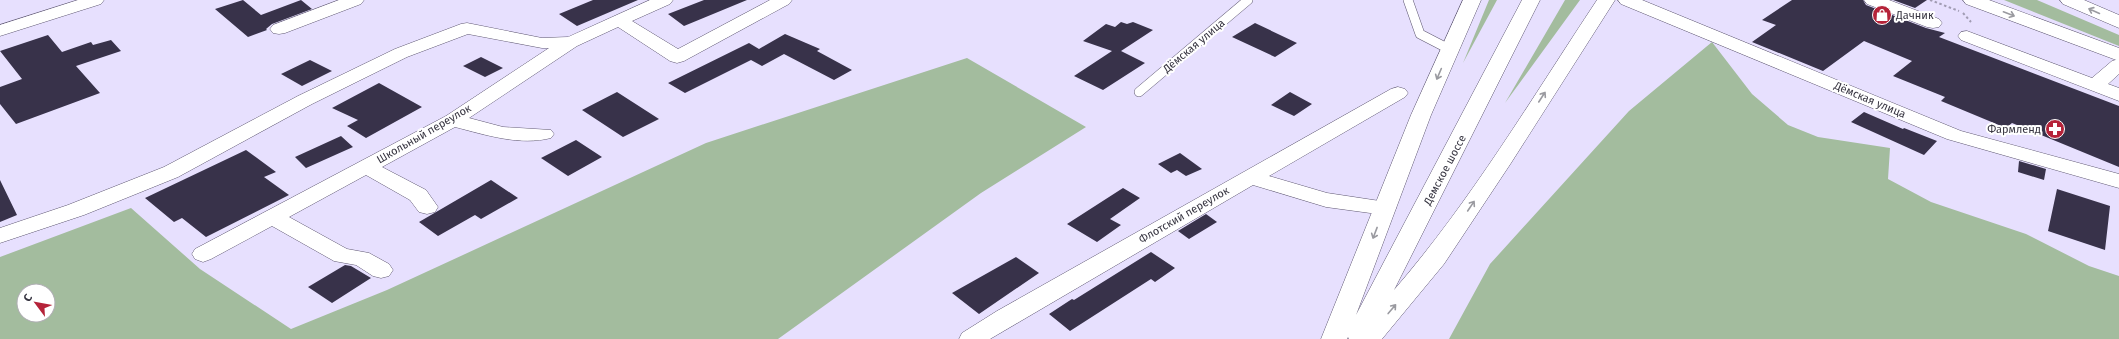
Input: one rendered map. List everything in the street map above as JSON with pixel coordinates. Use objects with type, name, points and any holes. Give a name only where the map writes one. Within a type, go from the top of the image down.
[{"type":"main road","points":[[1334,339],[1449,49],[1472,0]]},
{"type":"main road","name":"Демское шоссе","points":[[1357,339],[1531,0]]},
{"type":"main road","points":[[1367,339],[1435,258],[1500,163],[1606,0]]},
{"type":"main road","points":[[1972,0],[2119,55]]},
{"type":"main road","points":[[2069,0],[2119,22]]},
{"type":"street","points":[[0,31],[95,0]]},
{"type":"street","points":[[278,29],[355,0]]},
{"type":"street","name":"Школьный переулок","points":[[203,254],[453,120],[570,42],[664,0]]},
{"type":"street","points":[[619,20],[677,57],[784,0]]},
{"type":"street","points":[[1873,0],[1933,23]]},
{"type":"street","name":"Дёмская улица","points":[[1641,2],[1954,135],[2119,181]]},
{"type":"street","points":[[0,236],[76,210],[171,172],[305,100],[401,52],[467,28],[542,43],[570,42]]},
{"type":"street","points":[[1969,29],[2119,95]]},
{"type":"street","points":[[2095,85],[2119,65]]},
{"type":"street","name":"Флотский переулок","points":[[971,339],[1006,317],[1249,177],[1398,93]]},
{"type":"street","points":[[453,120],[503,133],[544,134]]},
{"type":"street","points":[[366,167],[418,194],[427,207]]},
{"type":"street","points":[[1249,177],[1326,200],[1385,208]]},
{"type":"street","points":[[272,217],[342,256],[361,258],[381,270]]},
{"type":"lane","name":"Дёмская улица","points":[[1139,92],[1248,0]]},
{"type":"lane","points":[[1408,0],[1420,34],[1449,49]]},
{"type":"path","points":[[1930,0],[1962,12],[1969,29]]},
{"type":"green space","points":[[1489,0],[1497,0],[1463,63]]},
{"type":"green space","points":[[1565,0],[1580,0],[1505,103]]},
{"type":"green space","points":[[2004,0],[2037,0],[2119,35],[2119,46]]},
{"type":"green space","points":[[1712,42],[1752,94],[1788,125],[1818,137],[1890,148],[1888,179],[1931,202],[2026,234],[2089,266],[2119,276],[2119,339],[1449,339],[1490,264],[1629,111]]},
{"type":"green space","points":[[967,58],[1086,127],[981,193],[778,339],[0,339],[0,257],[131,208],[200,269],[291,329],[387,290],[706,143]]},
{"type":"building","points":[[243,0],[261,15],[301,0],[312,9],[272,24],[266,29],[267,30],[248,37],[215,9]]},
{"type":"building","points":[[593,0],[638,0],[577,26],[559,14]]},
{"type":"building","points":[[704,0],[747,0],[684,26],[668,14]]},
{"type":"building","points":[[1792,0],[1863,0],[1866,5],[1926,28],[1945,33],[1939,37],[2119,106],[2119,167],[2012,123],[2006,128],[1941,101],[1945,97],[1893,76],[1912,61],[1864,41],[1823,71],[1752,42],[1776,25],[1762,20]]},
{"type":"building","points":[[1893,0],[1927,0],[1915,8]]},
{"type":"building","points":[[1121,22],[1127,24],[1133,22],[1153,30],[1121,51],[1145,63],[1103,90],[1074,76],[1112,51],[1083,41],[1106,24],[1115,27]]},
{"type":"building","points":[[1255,23],[1297,43],[1275,57],[1232,37]]},
{"type":"building","points":[[785,34],[820,49],[817,51],[852,70],[834,80],[784,54],[762,66],[751,60],[685,93],[668,83],[749,43],[759,49]]},
{"type":"building","points":[[48,35],[62,52],[91,42],[93,45],[111,40],[121,51],[76,66],[100,93],[16,124],[0,104],[0,87],[22,79],[0,51]]},
{"type":"building","points":[[481,57],[503,68],[485,77],[463,66]]},
{"type":"building","points":[[310,60],[332,71],[302,86],[281,74]]},
{"type":"building","points":[[379,83],[422,107],[366,138],[347,126],[358,120],[332,108]]},
{"type":"building","points":[[617,92],[659,119],[623,137],[582,110]]},
{"type":"building","points":[[1290,92],[1312,104],[1294,116],[1271,105]]},
{"type":"building","points":[[1864,112],[1903,129],[1904,128],[1937,141],[1924,155],[1851,122]]},
{"type":"building","points":[[341,136],[353,147],[306,168],[295,157]]},
{"type":"building","points":[[576,140],[602,157],[568,176],[541,158]]},
{"type":"building","points":[[246,150],[276,172],[264,177],[289,195],[206,237],[182,218],[174,222],[145,198]]},
{"type":"building","points":[[1180,153],[1202,169],[1186,176],[1177,170],[1171,173],[1158,164]]},
{"type":"building","points":[[2019,161],[2046,169],[2044,180],[2018,172]]},
{"type":"building","points":[[0,180],[17,215],[0,222]]},
{"type":"building","points":[[491,180],[518,198],[481,219],[475,215],[438,236],[419,222]]},
{"type":"building","points":[[1123,188],[1140,198],[1110,219],[1121,225],[1097,242],[1067,224]]},
{"type":"building","points":[[2057,189],[2110,206],[2105,250],[2048,231]]},
{"type":"building","points":[[1206,214],[1217,222],[1189,239],[1178,231]]},
{"type":"building","points":[[1151,252],[1175,268],[1155,282],[1151,279],[1070,331],[1049,314],[1072,299],[1074,300]]},
{"type":"building","points":[[1016,257],[1039,273],[979,314],[952,293]]},
{"type":"building","points":[[345,265],[351,266],[371,278],[332,303],[308,287]]},
{"type":"place","name":"Дачник","points":[[1882,15]]},
{"type":"place","name":"Фармленд","points":[[2055,129]]}]
